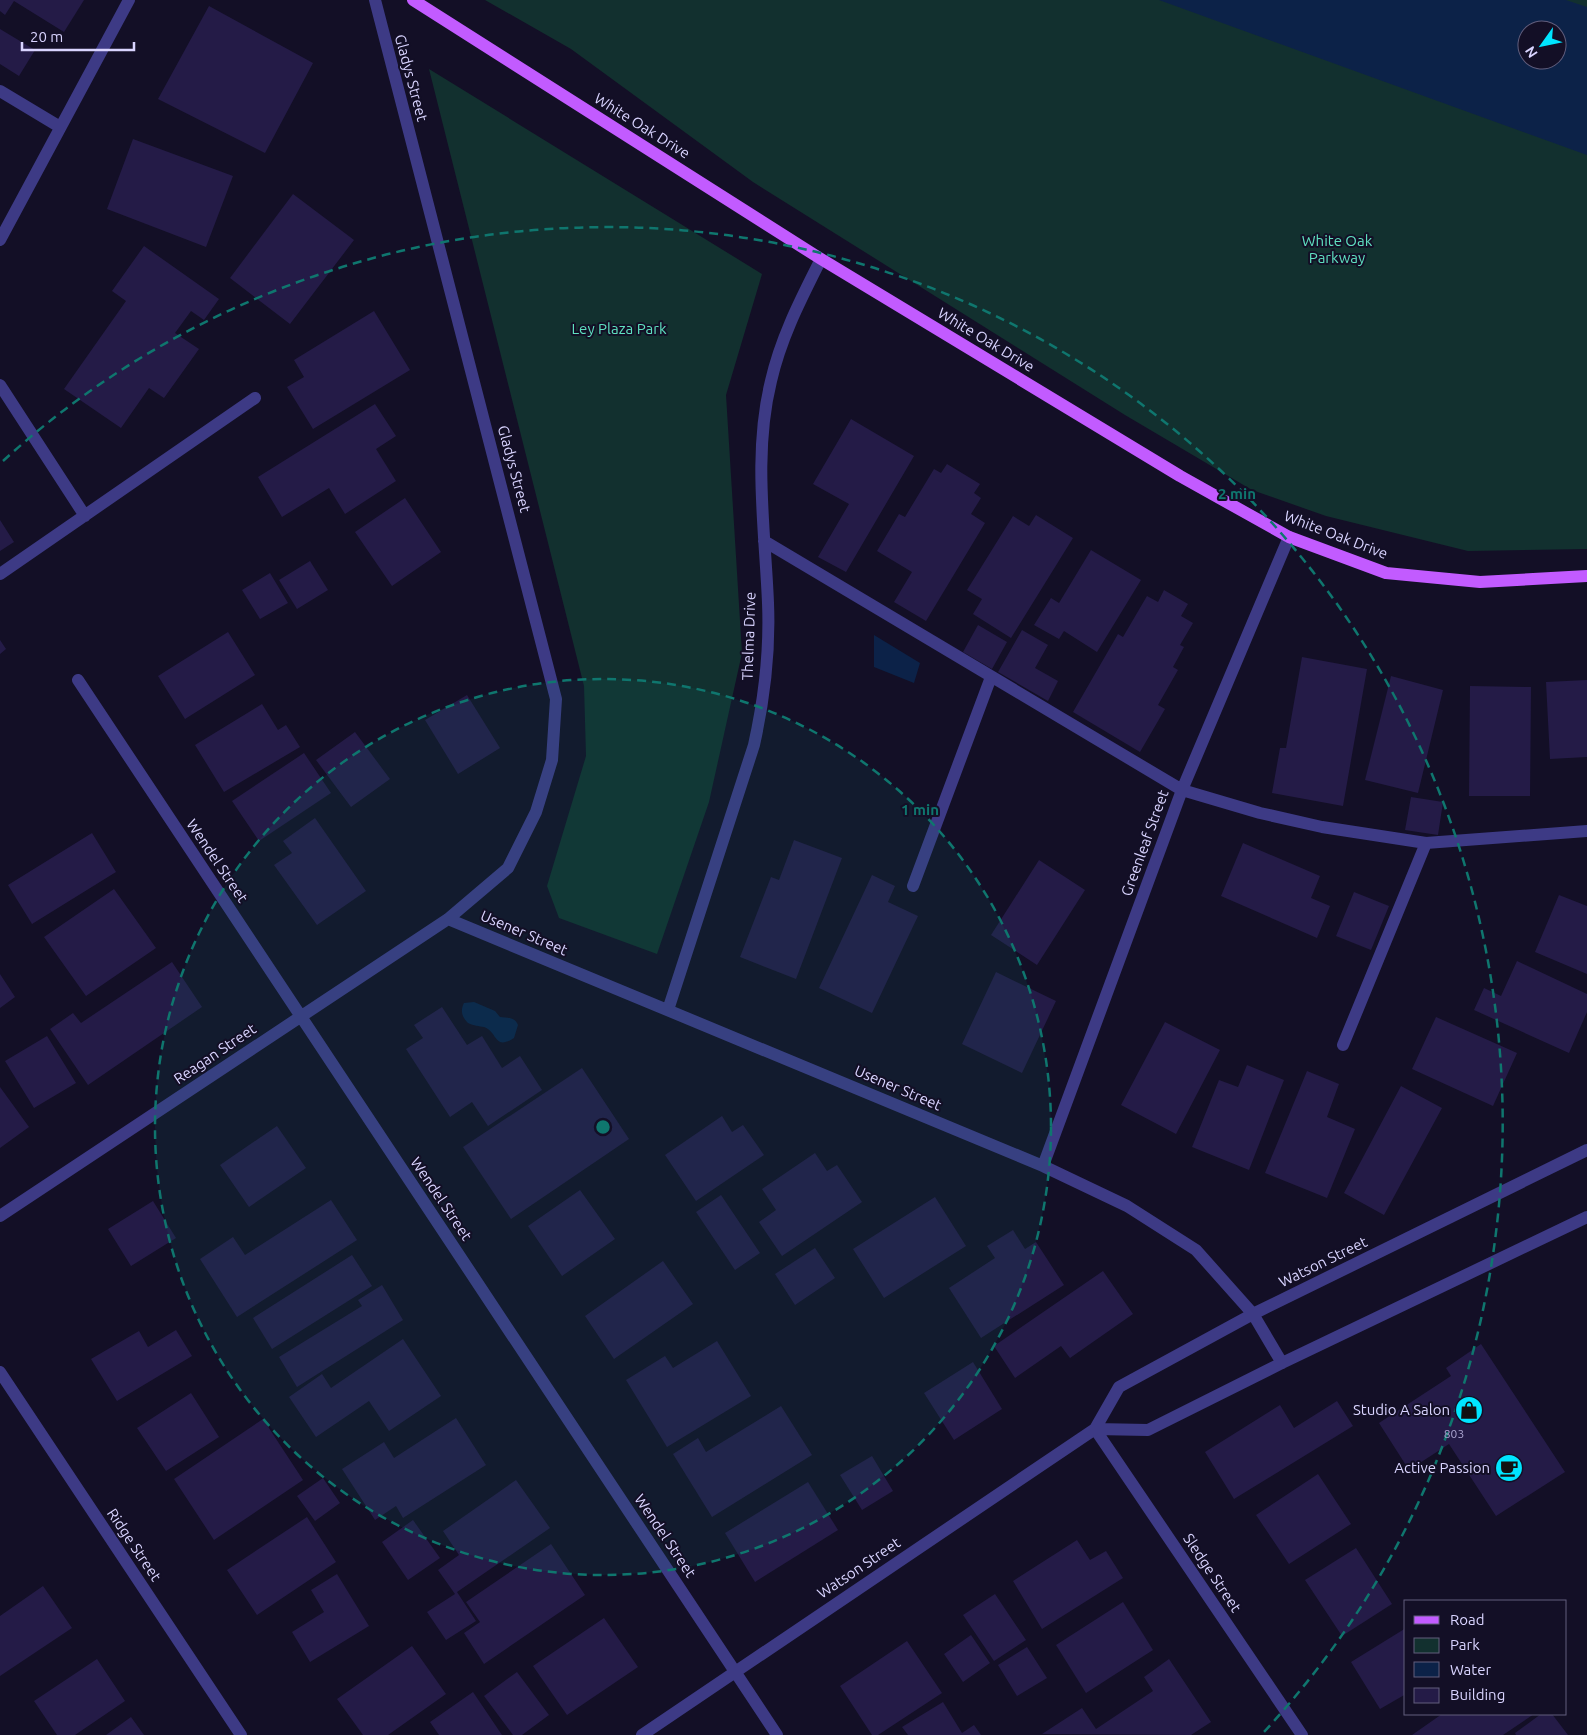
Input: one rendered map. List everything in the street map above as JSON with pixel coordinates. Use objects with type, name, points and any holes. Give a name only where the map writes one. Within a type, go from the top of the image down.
[{"type":"main road","name":"White Oak Drive","points":[[412,0],[821,259],[1180,476],[1289,536],[1386,573],[1480,582],[1587,576]]},
{"type":"street","points":[[0,240],[129,0]]},
{"type":"street","name":"Gladys Street","points":[[374,0],[556,699],[552,760],[536,812],[508,868],[448,919]]},
{"type":"street","points":[[0,91],[60,127]]},
{"type":"street","name":"Thelma Drive","points":[[668,1010],[754,745],[762,708],[768,605],[761,490],[762,440],[770,382],[788,326],[821,259]]},
{"type":"street","points":[[0,385],[85,516]]},
{"type":"street","points":[[0,574],[255,398]]},
{"type":"street","name":"Greenleaf Street","points":[[1043,1166],[1182,790],[1289,536]]},
{"type":"street","points":[[764,542],[1182,790],[1260,813],[1313,825],[1426,843],[1587,831]]},
{"type":"street","points":[[913,886],[992,677]]},
{"type":"street","name":"Wendel Street","points":[[78,680],[777,1735]]},
{"type":"street","points":[[1343,1045],[1426,843]]},
{"type":"street","name":"Usener Street","points":[[448,919],[1043,1166],[1127,1206],[1196,1250],[1253,1314],[1282,1363]]},
{"type":"street","name":"Reagan Street","points":[[0,1216],[448,919]]},
{"type":"street","name":"Watson Street","points":[[642,1735],[1095,1429],[1119,1387],[1253,1314],[1587,1150]]},
{"type":"street","points":[[1095,1429],[1148,1430],[1282,1363],[1587,1217]]},
{"type":"street","name":"Ridge Street","points":[[0,1372],[241,1735]]},
{"type":"street","name":"Sledge Street","points":[[1095,1429],[1302,1735]]},
{"type":"green space","name":"White Oak Parkway","points":[[485,0],[1587,0],[1587,549],[1468,551],[1326,516],[1252,490],[1125,415],[753,182],[571,49]]},
{"type":"green space","name":"Ley Plaza Park","points":[[429,69],[762,274],[726,395],[742,653],[709,802],[657,954],[559,918],[547,886],[586,756],[584,686]]},
{"type":"water","points":[[1159,0],[1566,0],[1587,7],[1587,155]]},
{"type":"water","points":[[874,635],[920,663],[914,683],[874,667]]},
{"type":"water","points":[[474,1002],[495,1011],[500,1017],[511,1018],[515,1021],[518,1025],[514,1038],[499,1042],[488,1029],[468,1023],[462,1014],[462,1009],[464,1003]]},
{"type":"building","points":[[0,0],[84,0],[64,32],[14,1],[5,15],[0,11]]},
{"type":"building","points":[[209,6],[313,63],[265,153],[158,99]]},
{"type":"building","points":[[0,29],[35,50],[19,76],[0,64]]},
{"type":"building","points":[[133,139],[233,176],[206,247],[107,209]]},
{"type":"building","points":[[293,194],[354,240],[290,324],[230,278]]},
{"type":"building","points":[[144,246],[219,299],[204,320],[191,311],[175,333],[199,349],[164,398],[149,388],[121,428],[64,389],[126,301],[112,291]]},
{"type":"building","points":[[374,311],[410,370],[313,429],[287,387],[304,377],[294,360]]},
{"type":"building","points":[[375,404],[396,436],[376,449],[396,481],[345,514],[329,488],[282,517],[258,477]]},
{"type":"building","points":[[851,419],[914,456],[846,572],[818,557],[849,504],[813,484]]},
{"type":"building","points":[[947,464],[980,484],[974,493],[981,498],[971,514],[985,523],[926,621],[894,602],[912,572],[877,551],[899,514],[905,517],[934,469],[941,473]]},
{"type":"building","points":[[405,498],[441,552],[392,586],[355,532]]},
{"type":"building","points":[[1036,515],[1073,538],[1011,638],[973,614],[982,599],[967,590],[1013,516],[1029,526]]},
{"type":"building","points":[[0,520],[14,542],[0,551]]},
{"type":"building","points":[[1091,550],[1141,580],[1097,652],[1064,631],[1059,639],[1034,625],[1051,598],[1059,603]]},
{"type":"building","points":[[310,561],[328,590],[297,609],[279,580]]},
{"type":"building","points":[[270,573],[288,603],[260,619],[242,590]]},
{"type":"building","points":[[1164,590],[1188,604],[1181,616],[1193,623],[1180,645],[1184,647],[1173,667],[1178,670],[1158,705],[1165,709],[1140,752],[1073,712],[1118,634],[1123,637],[1147,596],[1158,602]]},
{"type":"building","points":[[978,625],[1007,642],[992,669],[963,652]]},
{"type":"building","points":[[1022,630],[1048,645],[1035,668],[1058,681],[1048,701],[998,672]]},
{"type":"building","points":[[228,632],[255,675],[185,719],[158,676]]},
{"type":"building","points":[[0,640],[6,649],[0,654]]},
{"type":"building","points":[[1302,657],[1367,669],[1343,806],[1272,793],[1280,748],[1286,748]]},
{"type":"building","points":[[1391,676],[1443,690],[1418,793],[1365,780]]},
{"type":"building","points":[[1587,680],[1587,757],[1550,759],[1546,682]]},
{"type":"building","points":[[1470,686],[1531,687],[1530,796],[1469,796]]},
{"type":"building","points":[[467,695],[500,748],[458,774],[425,720]]},
{"type":"building","points":[[262,704],[278,730],[286,725],[300,747],[224,792],[195,745]]},
{"type":"building","points":[[355,732],[390,779],[351,807],[316,760]]},
{"type":"building","points":[[304,753],[331,793],[259,841],[232,801]]},
{"type":"building","points":[[1411,797],[1443,802],[1438,835],[1405,830]]},
{"type":"building","points":[[315,818],[366,891],[317,925],[274,865],[292,853],[283,841]]},
{"type":"building","points":[[92,833],[116,872],[32,924],[8,885]]},
{"type":"building","points":[[794,840],[842,858],[796,979],[740,957],[771,877],[779,880]]},
{"type":"building","points":[[1243,843],[1320,876],[1311,898],[1330,906],[1317,938],[1221,896]]},
{"type":"building","points":[[1039,860],[1085,890],[1037,965],[991,935]]},
{"type":"building","points":[[872,875],[895,886],[888,902],[918,916],[872,1013],[819,988]]},
{"type":"building","points":[[114,889],[156,948],[86,996],[44,937]]},
{"type":"building","points":[[1354,892],[1389,906],[1371,950],[1336,936]]},
{"type":"building","points":[[1559,895],[1587,906],[1587,974],[1535,952]]},
{"type":"building","points":[[1517,961],[1587,994],[1587,1012],[1569,1053],[1474,1010],[1484,988],[1501,996]]},
{"type":"building","points":[[172,962],[202,1007],[88,1085],[50,1029],[73,1013],[81,1023]]},
{"type":"building","points":[[996,972],[1056,1001],[1022,1073],[962,1044]]},
{"type":"building","points":[[0,974],[15,997],[0,1008]]},
{"type":"building","points":[[442,1007],[467,1045],[482,1036],[502,1068],[520,1056],[542,1090],[488,1126],[472,1102],[450,1117],[406,1049],[423,1038],[414,1025]]},
{"type":"building","points":[[1436,1017],[1517,1053],[1493,1106],[1412,1069]]},
{"type":"building","points":[[1165,1022],[1220,1050],[1176,1134],[1121,1105]]},
{"type":"building","points":[[47,1036],[76,1083],[34,1108],[5,1061]]},
{"type":"building","points":[[1247,1065],[1284,1080],[1249,1170],[1192,1147],[1219,1080],[1238,1087]]},
{"type":"building","points":[[582,1068],[629,1139],[511,1219],[463,1147]]},
{"type":"building","points":[[1307,1071],[1339,1084],[1327,1117],[1355,1129],[1327,1198],[1265,1173]]},
{"type":"building","points":[[1401,1086],[1442,1108],[1384,1215],[1344,1193]]},
{"type":"building","points":[[0,1087],[29,1127],[0,1148]]},
{"type":"building","points":[[722,1116],[732,1132],[743,1125],[764,1155],[696,1201],[665,1155]]},
{"type":"building","points":[[277,1126],[306,1168],[249,1207],[220,1165]]},
{"type":"building","points":[[815,1153],[827,1171],[837,1165],[862,1202],[782,1256],[759,1222],[776,1210],[762,1189]]},
{"type":"building","points":[[580,1190],[615,1239],[562,1276],[528,1226]]},
{"type":"building","points":[[721,1195],[760,1253],[735,1270],[696,1212]]},
{"type":"building","points":[[935,1197],[966,1246],[884,1298],[853,1249]]},
{"type":"building","points":[[331,1200],[357,1240],[237,1317],[200,1259],[233,1237],[245,1255]]},
{"type":"building","points":[[153,1201],[176,1238],[131,1266],[108,1229]]},
{"type":"building","points":[[1013,1230],[1025,1249],[1036,1242],[1064,1285],[981,1338],[949,1288],[995,1258],[987,1246]]},
{"type":"building","points":[[815,1248],[835,1278],[795,1305],[775,1274]]},
{"type":"building","points":[[352,1255],[372,1286],[272,1349],[253,1318]]},
{"type":"building","points":[[663,1261],[693,1304],[614,1359],[585,1316]]},
{"type":"building","points":[[1103,1271],[1133,1314],[1070,1358],[1061,1346],[1015,1378],[994,1346]]},
{"type":"building","points":[[382,1285],[403,1320],[297,1387],[279,1357],[362,1306],[358,1300]]},
{"type":"building","points":[[176,1330],[192,1356],[117,1401],[91,1359],[139,1331],[148,1347]]},
{"type":"building","points":[[403,1339],[441,1396],[389,1431],[369,1401],[316,1437],[289,1397],[322,1374],[331,1388]]},
{"type":"building","points":[[717,1341],[751,1396],[667,1447],[626,1380],[665,1356],[673,1368]]},
{"type":"building","points":[[1481,1344],[1565,1472],[1496,1516],[1449,1444],[1409,1470],[1379,1423],[1451,1376],[1446,1368]]},
{"type":"building","points":[[973,1362],[1002,1409],[954,1440],[924,1393]]},
{"type":"building","points":[[191,1393],[219,1437],[166,1471],[137,1428]]},
{"type":"building","points":[[1337,1401],[1353,1426],[1234,1499],[1205,1452],[1280,1405],[1294,1428]]},
{"type":"building","points":[[781,1406],[812,1455],[712,1517],[673,1454],[698,1438],[706,1452]]},
{"type":"building","points":[[456,1418],[486,1465],[403,1518],[396,1506],[375,1520],[342,1469],[384,1442],[394,1458]]},
{"type":"building","points":[[263,1419],[303,1480],[214,1540],[174,1479]]},
{"type":"building","points":[[872,1456],[893,1491],[862,1510],[840,1475]]},
{"type":"building","points":[[1318,1474],[1351,1524],[1289,1564],[1256,1515]]},
{"type":"building","points":[[323,1478],[340,1503],[315,1521],[297,1496]]},
{"type":"building","points":[[516,1480],[550,1528],[457,1592],[476,1621],[446,1640],[427,1612],[455,1594],[438,1570],[459,1555],[443,1531]]},
{"type":"building","points":[[808,1482],[838,1530],[755,1582],[725,1533]]},
{"type":"building","points":[[307,1517],[336,1562],[257,1615],[227,1570]]},
{"type":"building","points":[[413,1520],[440,1558],[408,1580],[382,1542]]},
{"type":"building","points":[[1077,1540],[1090,1560],[1106,1551],[1123,1578],[1042,1629],[1013,1581]]},
{"type":"building","points":[[551,1544],[585,1595],[484,1664],[464,1633],[480,1622],[466,1602]]},
{"type":"building","points":[[1356,1548],[1392,1604],[1342,1636],[1305,1580]]},
{"type":"building","points":[[337,1574],[369,1626],[310,1662],[292,1632],[324,1612],[311,1590]]},
{"type":"building","points":[[43,1586],[72,1628],[0,1676],[0,1616]]},
{"type":"building","points":[[995,1594],[1026,1640],[994,1661],[963,1615]]},
{"type":"building","points":[[1123,1602],[1153,1650],[1086,1693],[1056,1645]]},
{"type":"building","points":[[604,1618],[638,1667],[567,1715],[533,1666]]},
{"type":"building","points":[[1404,1629],[1404,1695],[1380,1709],[1351,1662]]},
{"type":"building","points":[[971,1635],[990,1663],[963,1682],[944,1654]]},
{"type":"building","points":[[907,1641],[942,1693],[878,1735],[872,1735],[840,1686]]},
{"type":"building","points":[[412,1646],[446,1694],[388,1735],[363,1735],[337,1699]]},
{"type":"building","points":[[1027,1647],[1047,1678],[1017,1696],[998,1665]]},
{"type":"building","points":[[97,1659],[125,1701],[75,1735],[57,1735],[34,1701]]},
{"type":"building","points":[[1169,1659],[1211,1722],[1191,1735],[1042,1734],[1082,1708],[1096,1729],[1153,1691],[1144,1677]]},
{"type":"building","points":[[517,1672],[549,1715],[522,1735],[513,1735],[484,1696]]},
{"type":"building","points":[[473,1692],[502,1735],[439,1735],[430,1722]]},
{"type":"building","points":[[943,1702],[962,1733],[974,1725],[981,1735],[908,1735],[902,1727]]},
{"type":"building","points":[[1441,1715],[1533,1715],[1503,1735],[1412,1735]]},
{"type":"building","points":[[1540,1715],[1553,1715],[1568,1735],[1516,1735],[1515,1733]]},
{"type":"building","points":[[131,1717],[144,1735],[106,1735]]},
{"type":"place","name":"Studio A Salon","points":[[1469,1410]]},
{"type":"place","name":"Active Passion","points":[[1509,1468]]}]
